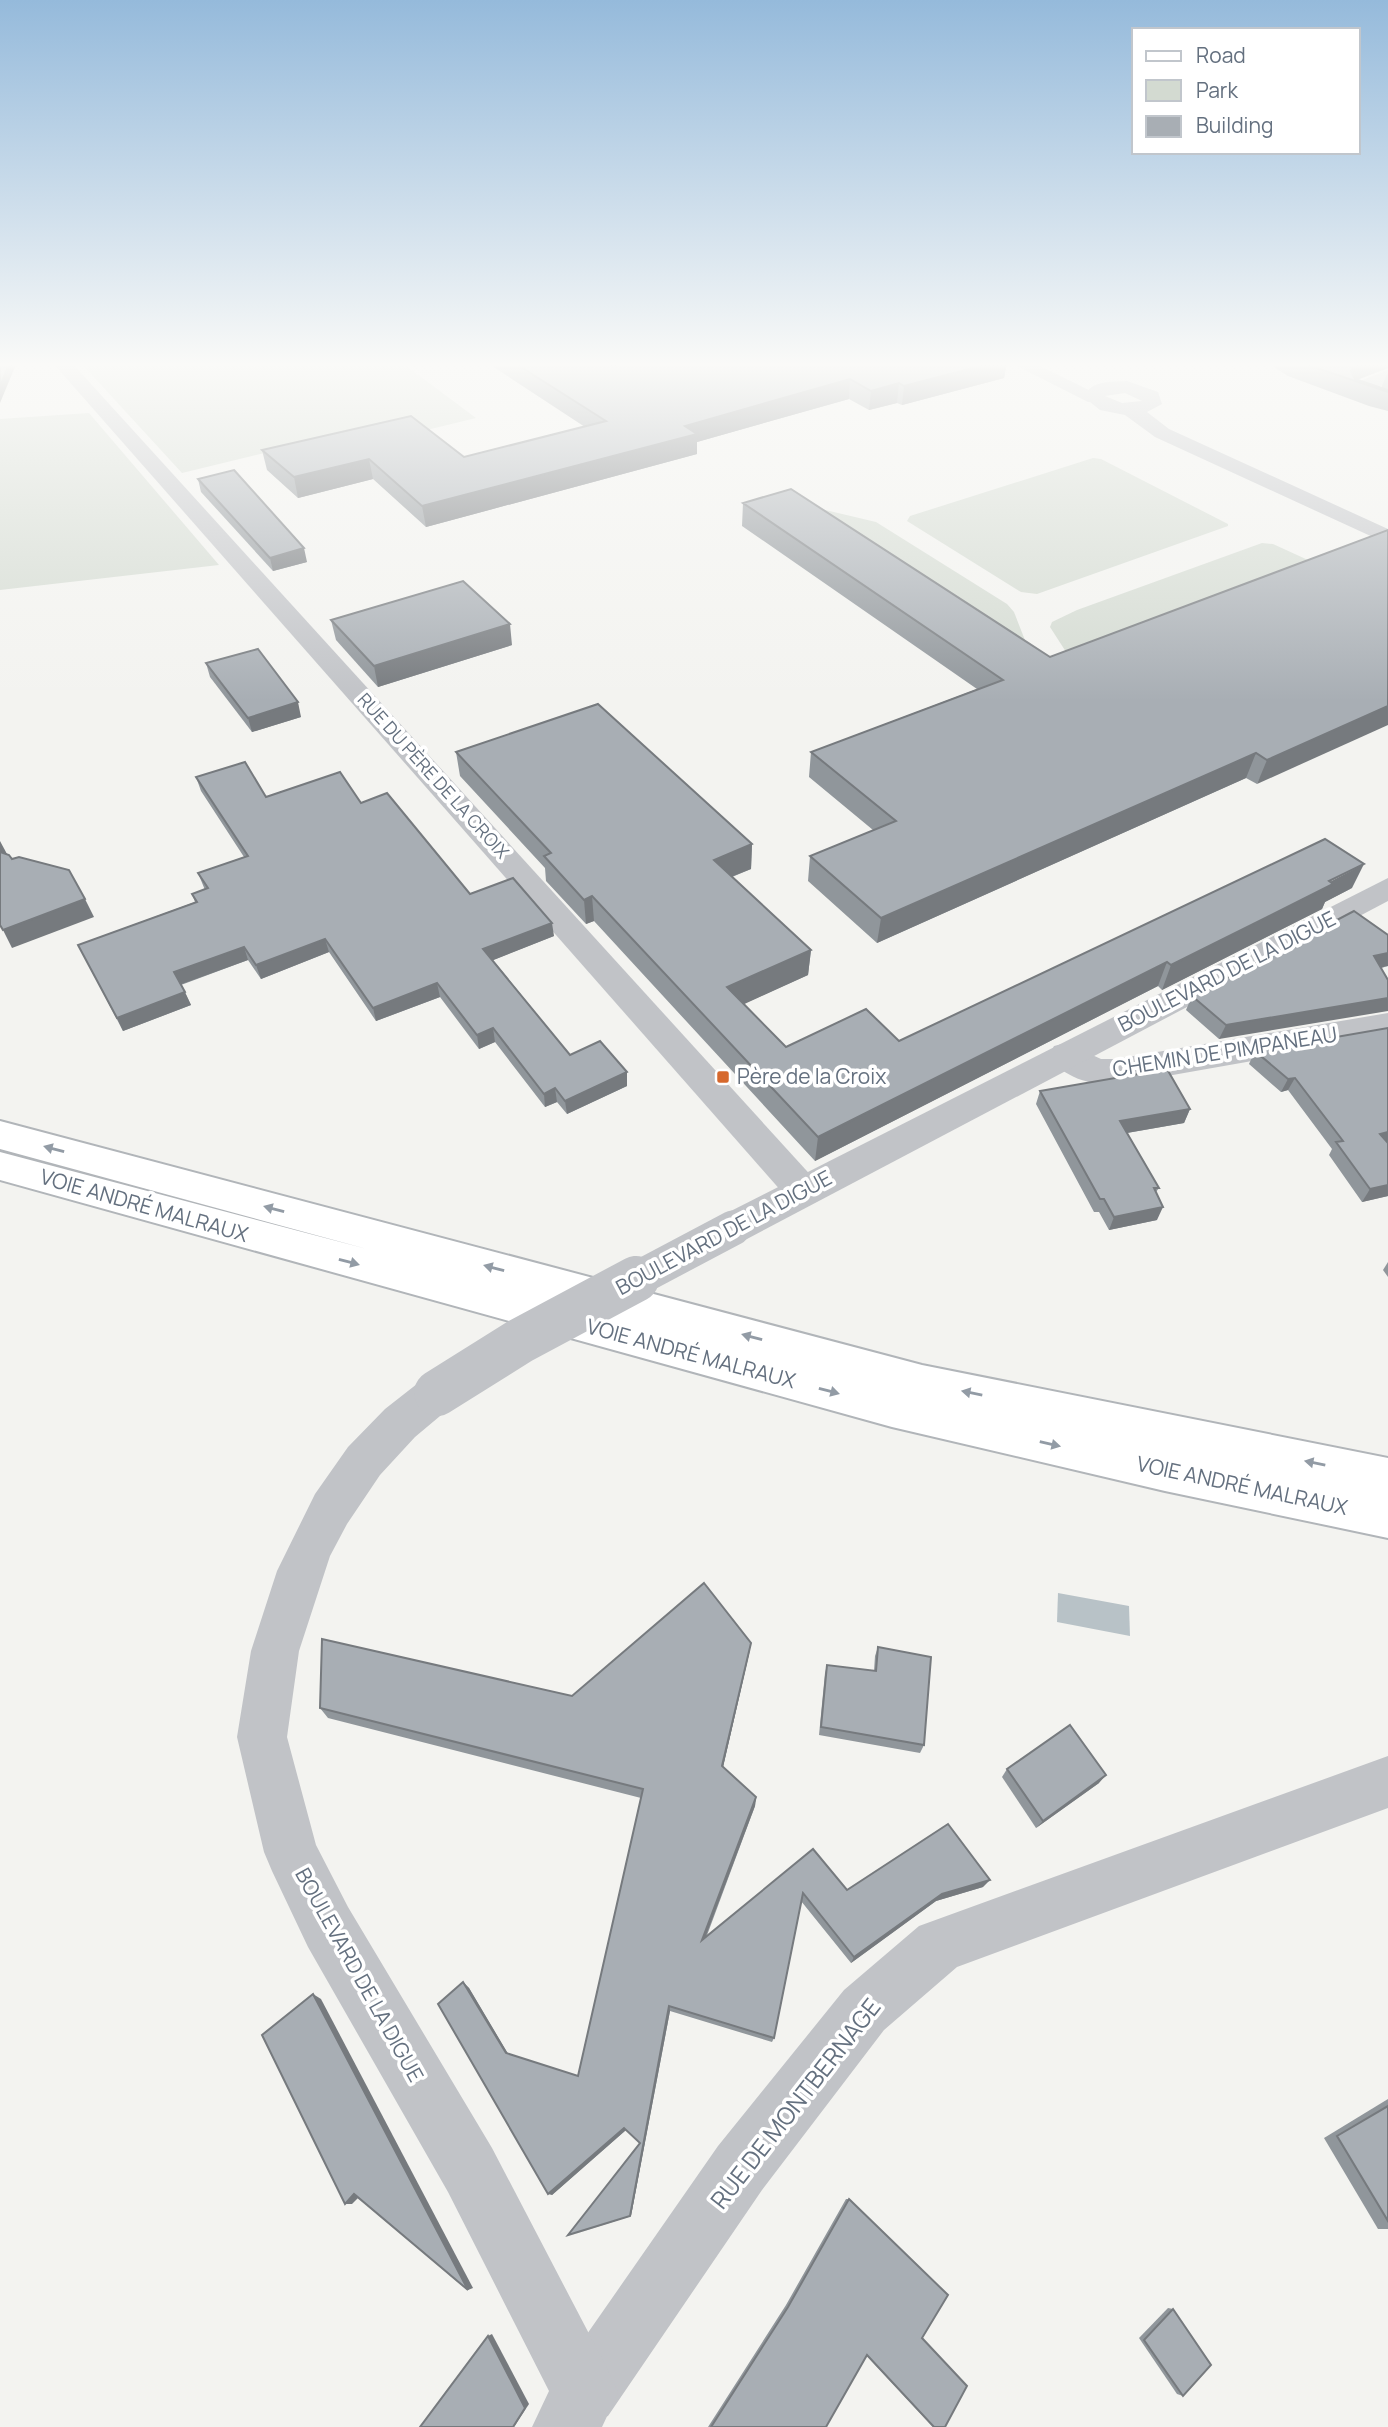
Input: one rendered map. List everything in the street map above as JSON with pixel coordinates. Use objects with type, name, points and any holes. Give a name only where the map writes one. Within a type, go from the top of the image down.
[{"type":"main road","name":"VOIE ANDRÉ MALRAUX","points":[[0,1135],[922,1383],[1388,1478]]},
{"type":"main road","name":"VOIE ANDRÉ MALRAUX","points":[[0,1166],[892,1408],[1165,1471],[1388,1517]]},
{"type":"street","name":"RUE DU PÈRE DE LA CROIX","points":[[162,475],[803,1191]]},
{"type":"street","points":[[1258,475],[1388,537]]},
{"type":"street","name":"BOULEVARD DE LA DIGUE","points":[[575,2410],[470,2170],[328,1927],[291,1852],[262,1737],[275,1651],[300,1572],[331,1509],[364,1461],[400,1423],[437,1393],[520,1341],[1388,888]]},
{"type":"street","name":"CHEMIN DE PIMPANEAU","points":[[1066,1055],[1095,1072],[1116,1072],[1388,1025]]},
{"type":"street","name":"RUE DE MONTBERNAGE","points":[[575,2410],[740,2168],[864,2010],[939,1947],[1388,1782]]},
{"type":"green space","points":[[0,475],[142,475],[219,565],[0,590]]},
{"type":"green space","points":[[1039,475],[1133,475],[1228,526],[1037,594],[1021,592],[907,521],[910,516]]},
{"type":"green space","points":[[800,504],[876,522],[1007,604],[1014,612],[1030,653]]},
{"type":"green space","points":[[1262,543],[1273,544],[1332,571],[1077,669],[1050,627],[1052,622],[1077,610]]},
{"type":"shaded area","points":[[1058,1593],[1129,1606],[1130,1636],[1057,1622]]},
{"type":"building","points":[[213,475],[239,475],[304,548],[270,558],[198,479]]},
{"type":"building","points":[[387,475],[539,475],[422,506]]},
{"type":"building","points":[[791,489],[1050,657],[1388,530],[1388,706],[1267,760],[1256,753],[881,918],[810,856],[896,821],[811,752],[1003,680],[743,503]]},
{"type":"building","points":[[463,581],[510,624],[374,666],[331,620]]},
{"type":"building","points":[[258,649],[298,702],[248,718],[206,663]]},
{"type":"building","points":[[598,704],[752,844],[714,860],[811,950],[727,987],[786,1047],[866,1009],[899,1041],[1325,839],[1364,864],[1329,881],[1333,884],[1171,965],[1167,962],[818,1137],[592,896],[584,900],[544,856],[551,853],[456,752]]},
{"type":"building","points":[[245,762],[266,797],[340,772],[361,803],[387,793],[470,894],[513,878],[552,923],[483,949],[570,1055],[600,1041],[627,1072],[565,1101],[555,1088],[544,1094],[493,1028],[477,1035],[437,983],[373,1008],[325,939],[256,965],[244,947],[174,972],[185,992],[117,1018],[78,945],[197,902],[192,894],[208,888],[198,873],[248,856],[196,777]]},
{"type":"building","points":[[0,852],[12,859],[19,857],[69,870],[85,899],[3,930],[0,925]]},
{"type":"building","points":[[1354,911],[1388,935],[1388,953],[1374,956],[1388,980],[1388,998],[1226,1025],[1192,996]]},
{"type":"building","points":[[1388,1028],[1388,1132],[1380,1134],[1388,1143],[1388,1185],[1370,1189],[1336,1142],[1343,1141],[1295,1078],[1288,1079],[1255,1051]]},
{"type":"building","points":[[1167,1069],[1190,1109],[1120,1121],[1159,1188],[1154,1188],[1163,1207],[1114,1217],[1104,1199],[1100,1199],[1040,1091]]},
{"type":"building","points":[[704,1583],[751,1643],[722,1766],[756,1797],[702,1940],[813,1849],[847,1890],[948,1824],[990,1880],[942,1894],[854,1957],[803,1893],[774,2038],[669,2006],[630,2216],[568,2235],[640,2143],[624,2128],[548,2194],[438,2004],[463,1982],[506,2053],[578,2076],[643,1789],[320,1708],[322,1639],[572,1696]]},
{"type":"building","points":[[878,1647],[931,1657],[924,1745],[821,1727],[827,1665],[876,1671]]},
{"type":"building","points":[[1070,1725],[1106,1775],[1043,1821],[1007,1769]]},
{"type":"building","points":[[313,1994],[468,2290],[354,2194],[345,2204],[262,2035]]},
{"type":"building","points":[[1388,2106],[1388,2221],[1337,2136]]},
{"type":"building","points":[[849,2199],[948,2295],[922,2338],[967,2386],[945,2427],[934,2427],[867,2355],[826,2427],[711,2427],[788,2307]]},
{"type":"building","points":[[1173,2309],[1211,2365],[1183,2396],[1144,2340]]},
{"type":"building","points":[[488,2336],[525,2408],[513,2427],[420,2427]]},
{"type":"place","name":"Père de la Croix","points":[[723,1077]]}]
